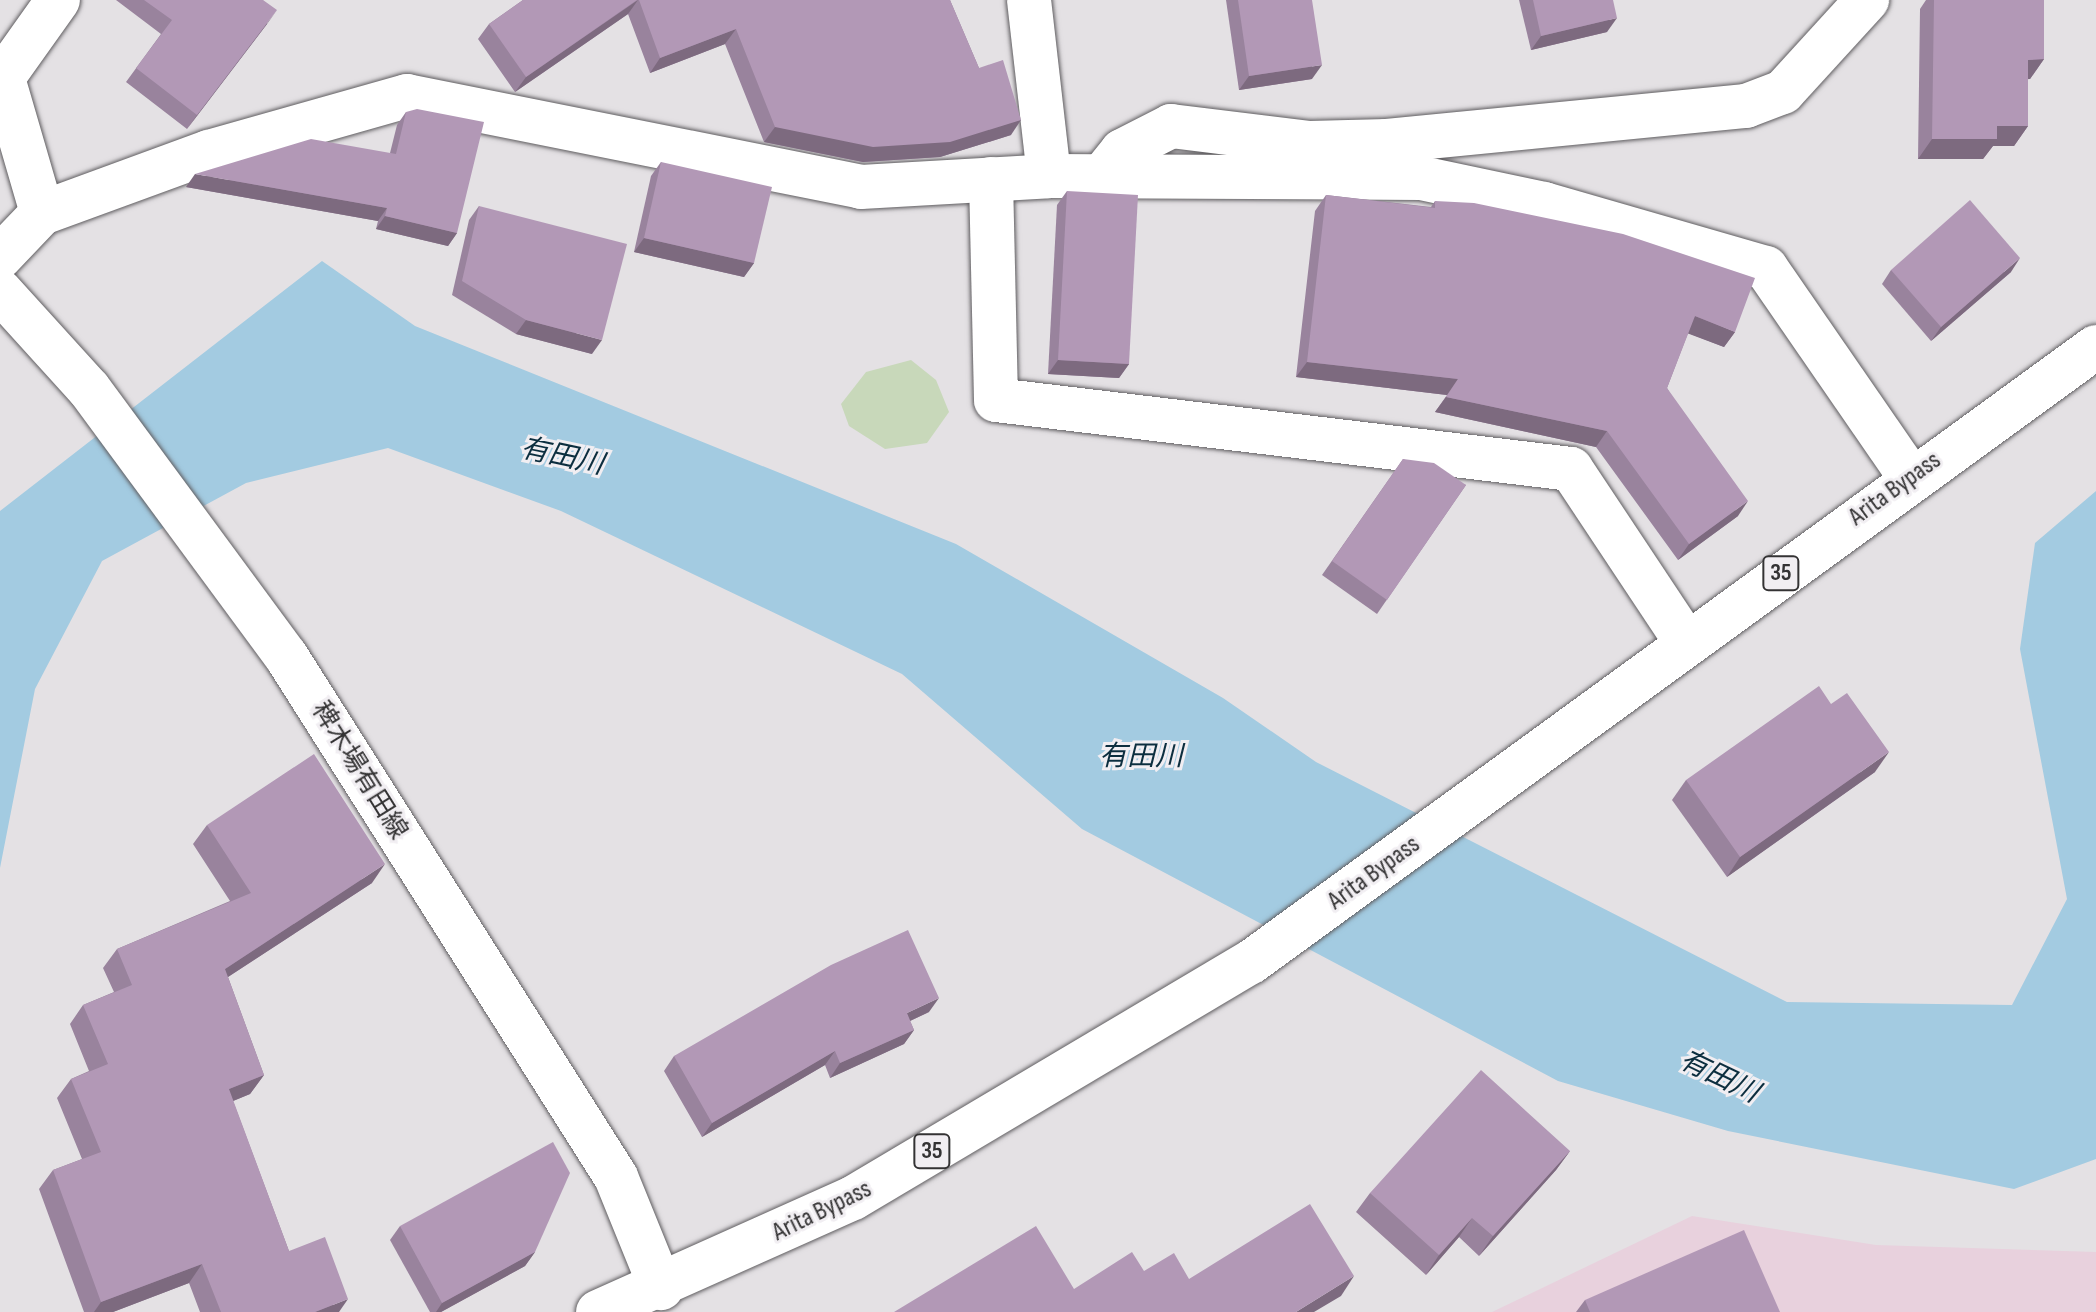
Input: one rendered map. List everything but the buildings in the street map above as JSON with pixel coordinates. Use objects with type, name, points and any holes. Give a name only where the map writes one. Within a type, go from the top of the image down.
[{"type":"main road","points":[[42,213],[2,72],[58,0]]},
{"type":"main road","points":[[1029,0],[1049,176]]},
{"type":"main road","points":[[1102,176],[1122,151],[1171,126],[1310,143],[1387,141],[1746,106],[1783,92],[1867,0]]},
{"type":"main road","points":[[0,257],[42,213],[209,152],[407,96],[861,187],[1049,176],[1421,178],[1544,204],[1766,268],[1910,477]]},
{"type":"main road","points":[[991,179],[996,400],[1571,469],[1686,642]]},
{"type":"main road","name":"稗木場有田線","points":[[0,291],[89,389],[286,656],[616,1177],[665,1300]]},
{"type":"main road","name":"Arita Bypass","points":[[598,1312],[665,1300],[853,1198],[1251,962],[1910,477],[2096,347]]},
{"type":"shaded area","points":[[1692,1216],[1876,1245],[2096,1252],[2096,1312],[1492,1312]]},
{"type":"green space","points":[[911,360],[936,380],[949,412],[927,443],[885,449],[849,426],[841,404],[866,372]]},
{"type":"water","name":"有田川","points":[[322,261],[415,326],[956,544],[1223,698],[1316,762],[1787,1002],[2012,1005],[2067,899],[2020,649],[2035,543],[2096,491],[2096,1159],[2014,1189],[1728,1131],[1558,1081],[1082,829],[902,674],[561,511],[388,448],[246,483],[102,561],[35,689],[0,868],[0,511]]}]
